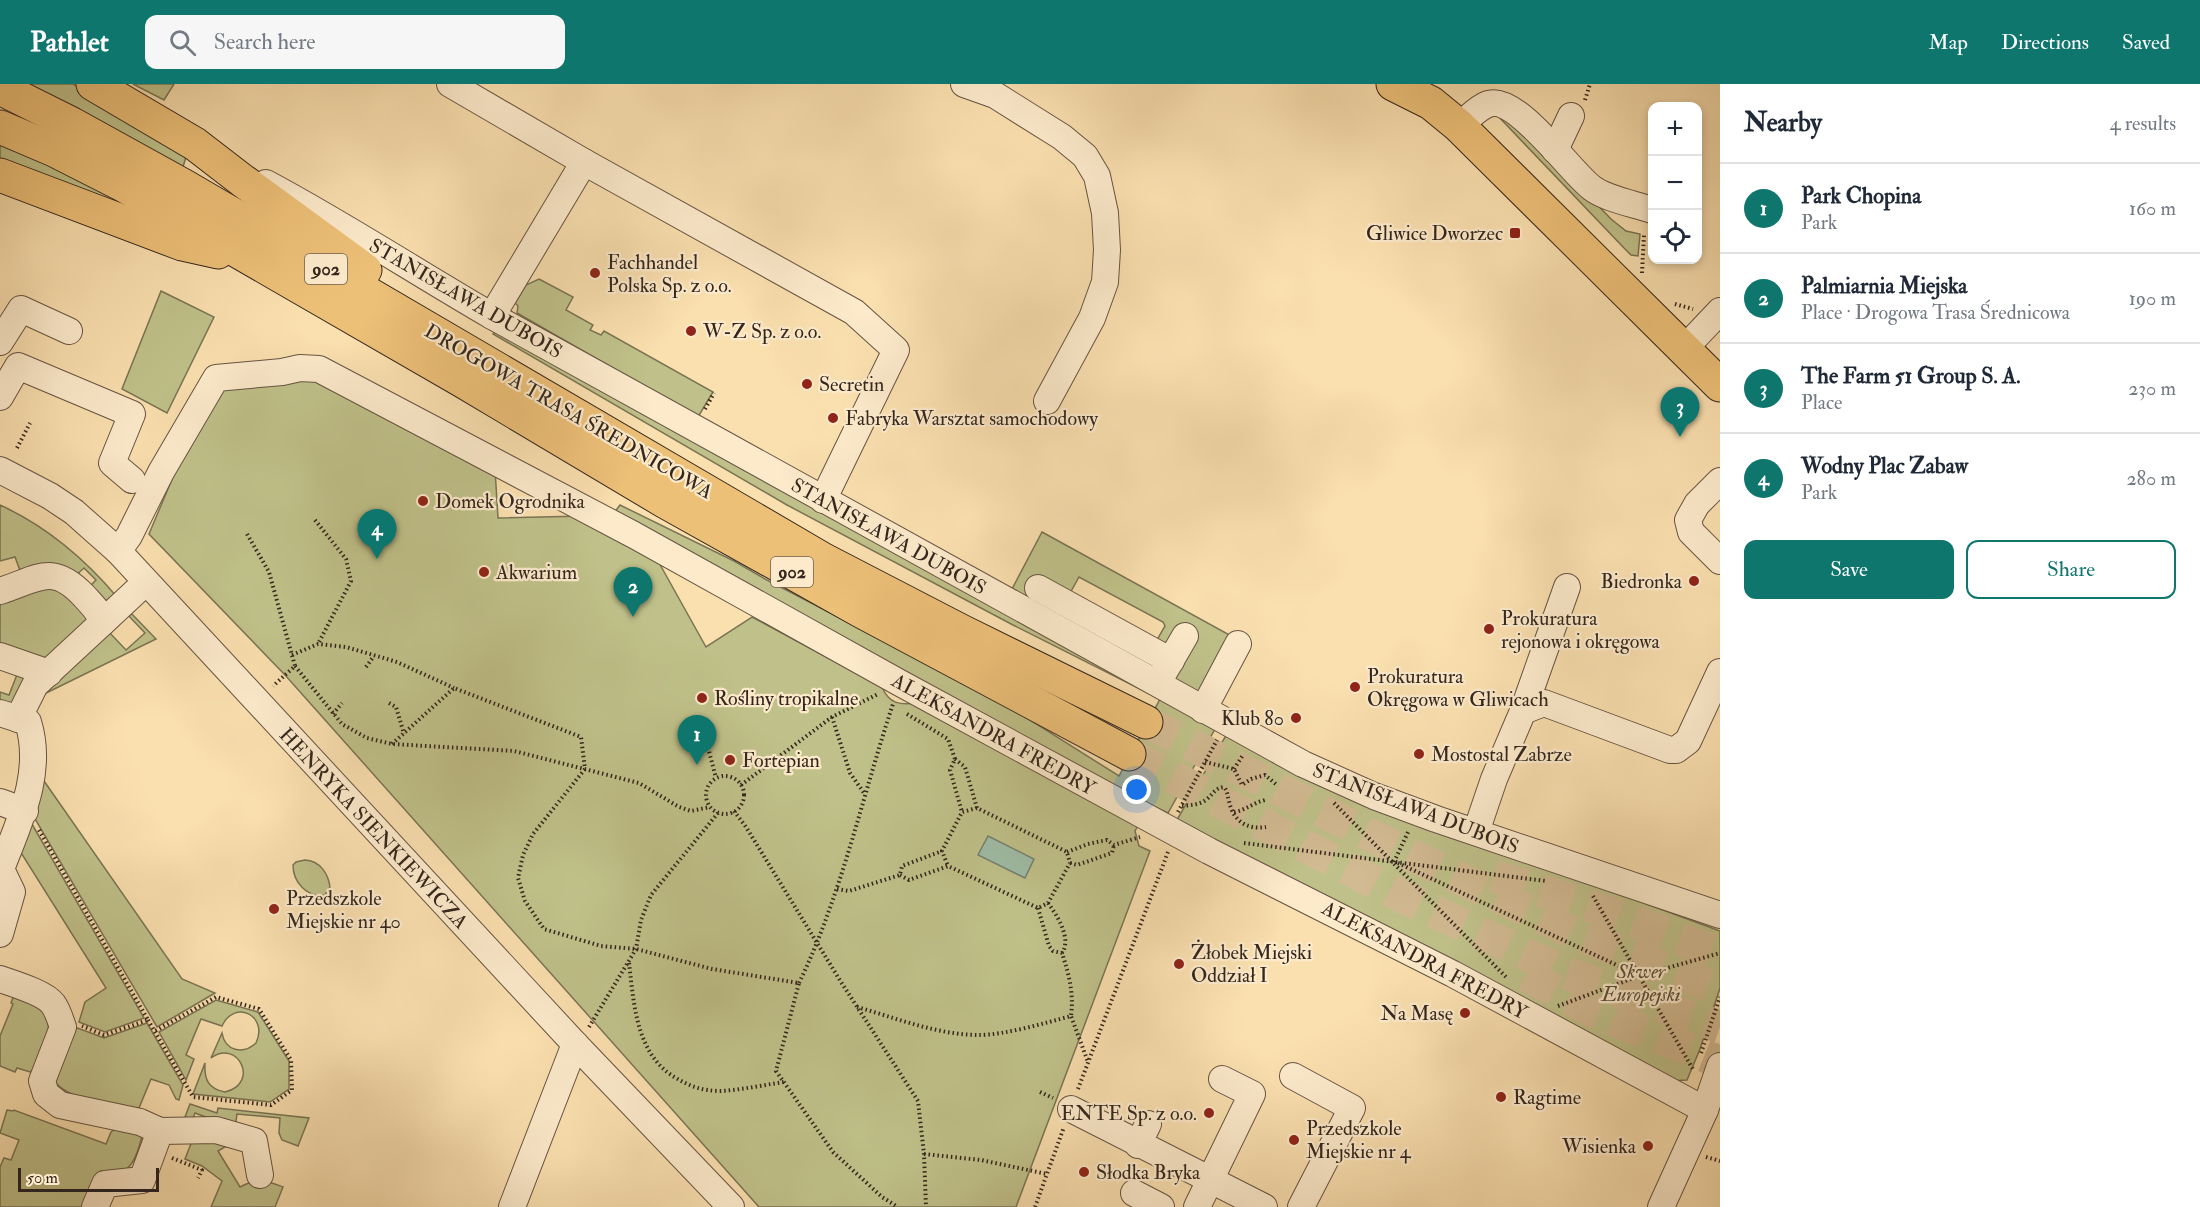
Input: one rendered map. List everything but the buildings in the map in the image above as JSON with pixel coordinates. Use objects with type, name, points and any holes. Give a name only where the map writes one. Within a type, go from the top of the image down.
[{"type":"main road","name":"STANISŁAWA DUBOIS","points":[[93,84],[195,144]]},
{"type":"main road","points":[[1393,84],[1431,103],[1459,126],[1720,385]]},
{"type":"main road","name":"DROGOWA TRASA ŚREDNICOWA","points":[[0,88],[72,124],[186,187],[824,560],[1146,722]]},
{"type":"main road","name":"DROGOWA TRASA ŚREDNICOWA","points":[[0,127],[54,150],[123,185],[664,501],[861,611],[1129,754]]},
{"type":"main road","points":[[195,144],[290,216],[410,301],[466,352]]},
{"type":"main road","points":[[0,175],[182,244],[255,261]]},
{"type":"street","points":[[450,84],[584,162],[854,312],[896,350],[822,500]]},
{"type":"street","points":[[964,84],[995,95],[1062,137],[1085,156],[1097,176],[1105,213],[1107,250],[1105,282],[1092,318],[1047,401]]},
{"type":"street","points":[[1459,126],[1483,107],[1497,104],[1521,115],[1594,190],[1648,208]]},
{"type":"street","points":[[1555,150],[1571,116]]},
{"type":"street","name":"STANISŁAWA DUBOIS","points":[[195,144],[289,183],[369,231],[492,316],[1303,764],[1374,796],[1720,915]]},
{"type":"street","points":[[492,316],[584,162]]},
{"type":"street","points":[[2,333],[21,309],[69,331]]},
{"type":"street","points":[[1684,348],[1720,311]]},
{"type":"street","points":[[0,397],[18,366],[132,414],[112,463],[132,480]]},
{"type":"street","name":"ALEKSANDRA FREDRY","points":[[118,551],[129,536],[153,488],[216,378],[282,372],[300,368],[319,369],[644,540],[892,693],[1170,836],[1209,850],[1453,974],[1705,1110]]},
{"type":"street","name":"HENRYKA SIENKIEWICZA","points":[[0,470],[58,501],[118,551],[581,1037],[731,1207]]},
{"type":"street","points":[[1720,481],[1697,504],[1688,520],[1691,532],[1720,561]]},
{"type":"street","points":[[0,591],[47,576],[57,576],[73,584],[100,613],[103,622]]},
{"type":"street","points":[[0,934],[12,892],[1,870],[25,811],[30,789],[34,740],[28,722],[9,716],[48,673],[146,582]]},
{"type":"street","points":[[1476,832],[1494,779],[1523,711],[1567,587]]},
{"type":"street","points":[[1038,588],[1171,661]]},
{"type":"street","points":[[1157,685],[1185,636]]},
{"type":"street","points":[[1203,710],[1238,644]]},
{"type":"street","points":[[0,656],[48,673]]},
{"type":"street","points":[[1523,711],[1544,703],[1670,750],[1676,750],[1688,741],[1720,672]]},
{"type":"street","points":[[0,802],[25,811]]},
{"type":"street","points":[[0,979],[52,1002],[58,1014],[63,1027],[42,1081],[46,1094],[60,1105],[140,1122],[156,1141]]},
{"type":"street","points":[[512,1207],[581,1037]]},
{"type":"street","points":[[1661,1207],[1705,1110],[1706,1063]]},
{"type":"street","points":[[1293,1076],[1352,1108],[1301,1207]]},
{"type":"street","points":[[1197,1207],[1252,1094],[1222,1079]]},
{"type":"street","points":[[1061,1103],[1143,1134],[1210,1180],[1264,1207]]},
{"type":"street","points":[[156,1141],[216,1130],[254,1142],[260,1175]]},
{"type":"street","points":[[94,1207],[105,1184],[142,1180],[156,1141]]},
{"type":"street","points":[[1134,1193],[1161,1207]]},
{"type":"path","points":[[1643,261],[1644,235]]},
{"type":"path","points":[[703,411],[714,393]]},
{"type":"path","points":[[17,448],[30,423]]},
{"type":"path","points":[[315,520],[346,559],[351,581],[318,644]]},
{"type":"path","points":[[247,534],[269,572],[295,666],[342,724],[367,738],[392,744],[514,751],[639,783],[679,807],[691,811],[710,807]]},
{"type":"path","points":[[292,655],[318,644],[346,646],[398,662],[454,688],[581,737],[585,769],[533,834],[518,878],[525,901],[544,929],[601,946],[636,949],[712,969],[799,983]]},
{"type":"path","points":[[366,667],[375,655]]},
{"type":"path","points":[[273,686],[295,666]]},
{"type":"path","points":[[392,744],[454,688]]},
{"type":"path","points":[[741,785],[832,717],[892,693]]},
{"type":"path","points":[[892,693],[948,739],[955,759],[964,767],[977,808]]},
{"type":"path","points":[[892,693],[837,889],[818,945],[799,983],[776,1071],[833,1152],[882,1197],[898,1207]]},
{"type":"path","points":[[333,714],[342,703]]},
{"type":"path","points":[[389,703],[396,707],[404,734]]},
{"type":"path","points":[[700,717],[716,778]]},
{"type":"path","points":[[832,717],[850,773],[864,793]]},
{"type":"path","points":[[1035,1207],[1047,1174],[1061,1103],[1088,1062],[1131,949],[1181,806],[1221,732]]},
{"type":"path","points":[[1234,769],[1248,747]]},
{"type":"path","points":[[900,875],[902,866],[942,851],[962,812],[950,770],[955,759]]},
{"type":"path","points":[[1205,762],[1234,769],[1242,784],[1265,775],[1277,785]]},
{"type":"path","points":[[730,776],[741,785],[743,799],[734,811],[727,814],[718,813],[710,807],[705,796],[706,789],[716,778],[730,776]]},
{"type":"path","points":[[1181,806],[1198,804],[1208,799],[1215,789],[1224,787],[1228,792],[1229,804],[1239,822],[1253,829],[1266,827]]},
{"type":"path","points":[[1328,796],[1508,979]]},
{"type":"path","points":[[1234,812],[1244,810],[1253,802],[1264,800]]},
{"type":"path","points":[[962,812],[977,808],[1067,852],[1070,863],[1048,903],[1038,908]]},
{"type":"path","points":[[25,811],[31,817],[154,1031],[194,1096],[271,1105],[292,1090],[291,1060],[259,1009],[216,997],[154,1031]]},
{"type":"path","points":[[734,811],[918,1101],[924,1154],[926,1207]]},
{"type":"path","points":[[581,1037],[636,949],[641,920],[651,895],[718,813]]},
{"type":"path","points":[[1394,862],[1411,826]]},
{"type":"path","points":[[1114,845],[1137,838]]},
{"type":"path","points":[[1067,852],[1088,843],[1107,840],[1114,845]]},
{"type":"path","points":[[1209,850],[1214,840],[1554,882]]},
{"type":"path","points":[[1070,863],[1077,865],[1112,853],[1114,845]]},
{"type":"path","points":[[942,851],[948,866],[1038,908],[1049,946],[1053,951],[1062,953]]},
{"type":"path","points":[[1394,862],[1639,975]]},
{"type":"path","points":[[837,889],[849,891],[900,875],[909,880],[948,866]]},
{"type":"path","points":[[1589,889],[1694,1071]]},
{"type":"path","points":[[1048,903],[1056,913],[1066,940],[1066,947],[1062,953]]},
{"type":"path","points":[[1062,953],[1071,979],[1073,999],[1071,1016],[1088,1062]]},
{"type":"path","points":[[1551,1008],[1639,975],[1720,953]]},
{"type":"path","points":[[629,962],[636,1019],[646,1047],[662,1070],[691,1087],[719,1091],[784,1082]]},
{"type":"path","points":[[1691,1077],[1694,1071],[1706,1063],[1720,997]]},
{"type":"path","points":[[857,1007],[945,1032],[981,1035],[1035,1026],[1071,1016]]},
{"type":"path","points":[[76,1023],[105,1035],[148,1020]]},
{"type":"path","points":[[1040,1092],[1061,1103]]},
{"type":"path","points":[[156,1141],[202,1170],[198,1178]]},
{"type":"path","points":[[924,1154],[981,1160],[1047,1174]]},
{"type":"path","points":[[1702,1155],[1720,1161]]},
{"type":"green space","points":[[26,84],[73,84],[124,114],[186,157],[183,167]]},
{"type":"green space","points":[[133,84],[174,84],[164,100]]},
{"type":"green space","points":[[1495,113],[1509,114],[1611,219],[1626,231],[1640,234],[1638,256],[1631,255]]},
{"type":"green space","points":[[0,139],[131,203],[126,213],[0,166]]},
{"type":"green space","points":[[539,279],[573,297],[566,310],[593,325],[590,330],[601,335],[604,331],[713,392],[698,417],[517,313],[518,306],[515,303],[526,285]]},
{"type":"green space","points":[[161,291],[214,317],[167,413],[122,389]]},
{"type":"green space","points":[[497,327],[1215,729],[1168,813],[1153,806],[1150,811],[614,513],[620,505],[734,561],[1000,701],[1119,776],[1160,699],[1013,625],[787,505],[493,334]]},
{"type":"green space","points":[[306,377],[495,469],[498,518],[584,516],[658,561],[706,647],[752,617],[882,687],[892,700],[905,704],[916,703],[1139,824],[1135,831],[1139,846],[1150,851],[1016,1207],[759,1207],[285,675],[149,534],[173,477],[220,384]]},
{"type":"green space","points":[[0,505],[17,513],[63,544],[78,556],[117,597],[101,602],[86,590],[96,580],[84,568],[74,577],[22,576],[15,557],[0,561]]},
{"type":"green space","points":[[1042,532],[1235,638],[1205,696],[1171,677],[1174,643],[1154,645],[1165,626],[1163,622],[1079,577],[1069,595],[1152,658],[1155,669],[1012,589]]},
{"type":"green space","points":[[58,584],[88,619],[52,656],[42,659],[0,647],[0,597]]},
{"type":"green space","points":[[129,611],[156,639],[36,698],[108,631],[126,650],[145,633],[126,613]]},
{"type":"green space","points":[[18,672],[29,678],[12,705],[0,704],[0,692],[9,695]]},
{"type":"green space","name":"Skwer Europejski","points":[[1228,732],[1403,814],[1720,931],[1720,988],[1687,1080],[1669,1081],[1178,827],[1178,818]]},
{"type":"green space","points":[[44,781],[182,979],[215,993],[157,1027],[31,812]]},
{"type":"green space","points":[[29,819],[144,1018],[105,1032],[79,1022],[85,1002],[106,988],[18,848]]},
{"type":"green space","points":[[305,860],[319,865],[325,873],[330,887],[325,895],[312,894],[298,883],[293,865]]},
{"type":"green space","points":[[14,995],[40,1008],[48,1020],[49,1027],[42,1055],[38,1064],[30,1072],[17,1068],[15,1072],[0,1066],[0,1036],[13,1004],[11,1003]]},
{"type":"green space","points":[[216,1000],[258,1012],[289,1061],[289,1089],[270,1102],[193,1094],[205,1063],[208,1082],[219,1091],[225,1092],[236,1087],[242,1080],[241,1064],[236,1058],[221,1053],[211,1058],[222,1033],[227,1044],[235,1049],[246,1049],[256,1043],[259,1033],[258,1025],[248,1014],[234,1013],[222,1026],[201,1019],[186,1055],[194,1059],[186,1080],[159,1032]]},
{"type":"green space","points":[[147,1023],[183,1085],[179,1100],[176,1099],[169,1085],[151,1079],[139,1108],[82,1098],[71,1094],[55,1082],[72,1026],[104,1038]]},
{"type":"green space","points":[[190,1104],[217,1113],[218,1108],[309,1118],[298,1146],[282,1140],[279,1133],[280,1118],[237,1114],[235,1128],[195,1113],[189,1128],[185,1117]]},
{"type":"green space","points":[[7,1110],[14,1110],[106,1144],[111,1132],[118,1127],[143,1133],[135,1158],[126,1170],[111,1173],[101,1171],[87,1207],[0,1207],[0,1167],[4,1158],[11,1160],[19,1140],[0,1133]]},
{"type":"green space","points":[[192,1141],[230,1144],[218,1151],[240,1187],[261,1180],[283,1187],[275,1207],[211,1207],[222,1181],[202,1166],[185,1159]]},
{"type":"shaded area","points":[[988,836],[1034,859],[1025,878],[978,855]]},
{"type":"tunnel","points":[[1146,722],[1380,840],[1578,935],[1720,990]]},
{"type":"tunnel","points":[[1129,754],[1403,897],[1564,972],[1720,1027]]},
{"type":"tunnel","points":[[1494,876],[1590,906],[1720,953]]},
{"type":"tunnel","points":[[1526,975],[1595,1012],[1720,1062]]},
{"type":"place","name":"Gliwice Dworzec","points":[[1515,233]]},
{"type":"place","name":"Fachhandel Polska Sp. z o.o.","points":[[595,273]]},
{"type":"place","name":"W-Z Sp. z o.o.","points":[[691,331]]},
{"type":"place","name":"Secretin","points":[[807,384]]},
{"type":"place","name":"Fabryka Warsztat samochodowy","points":[[833,418]]},
{"type":"place","name":"The Farm 51 Group S. A.","points":[[1680,437]]},
{"type":"place","name":"Domek Ogrodnika","points":[[423,501]]},
{"type":"place","name":"Wodny Plac Zabaw","points":[[377,559]]},
{"type":"place","name":"Akwarium","points":[[484,572]]},
{"type":"place","name":"Biedronka","points":[[1694,581]]},
{"type":"place","name":"Palmiarnia Miejska","points":[[633,617]]},
{"type":"place","name":"Prokuratura rejonowa i okręgowa","points":[[1489,629]]},
{"type":"place","name":"Prokuratura Okręgowa w Gliwicach","points":[[1355,687]]},
{"type":"place","name":"Rośliny tropikalne","points":[[702,698]]},
{"type":"place","name":"Klub 80","points":[[1296,718]]},
{"type":"place","name":"Mostostal Zabrze","points":[[1419,754]]},
{"type":"place","name":"Fortepian","points":[[730,760]]},
{"type":"place","name":"Park Chopina","points":[[697,765]]},
{"type":"place","name":"Przedszkole Miejskie nr 40","points":[[274,909]]},
{"type":"place","name":"Żłobek Miejski Oddział I","points":[[1179,964]]},
{"type":"place","name":"Na Masę","points":[[1465,1013]]},
{"type":"place","name":"Ragtime","points":[[1501,1097]]},
{"type":"place","name":"ENTE Sp. z o.o.","points":[[1209,1113]]},
{"type":"place","name":"Przedszkole Miejskie nr 4","points":[[1294,1140]]},
{"type":"place","name":"Wisienka","points":[[1648,1146]]},
{"type":"place","name":"Słodka Bryka","points":[[1084,1172]]}]
